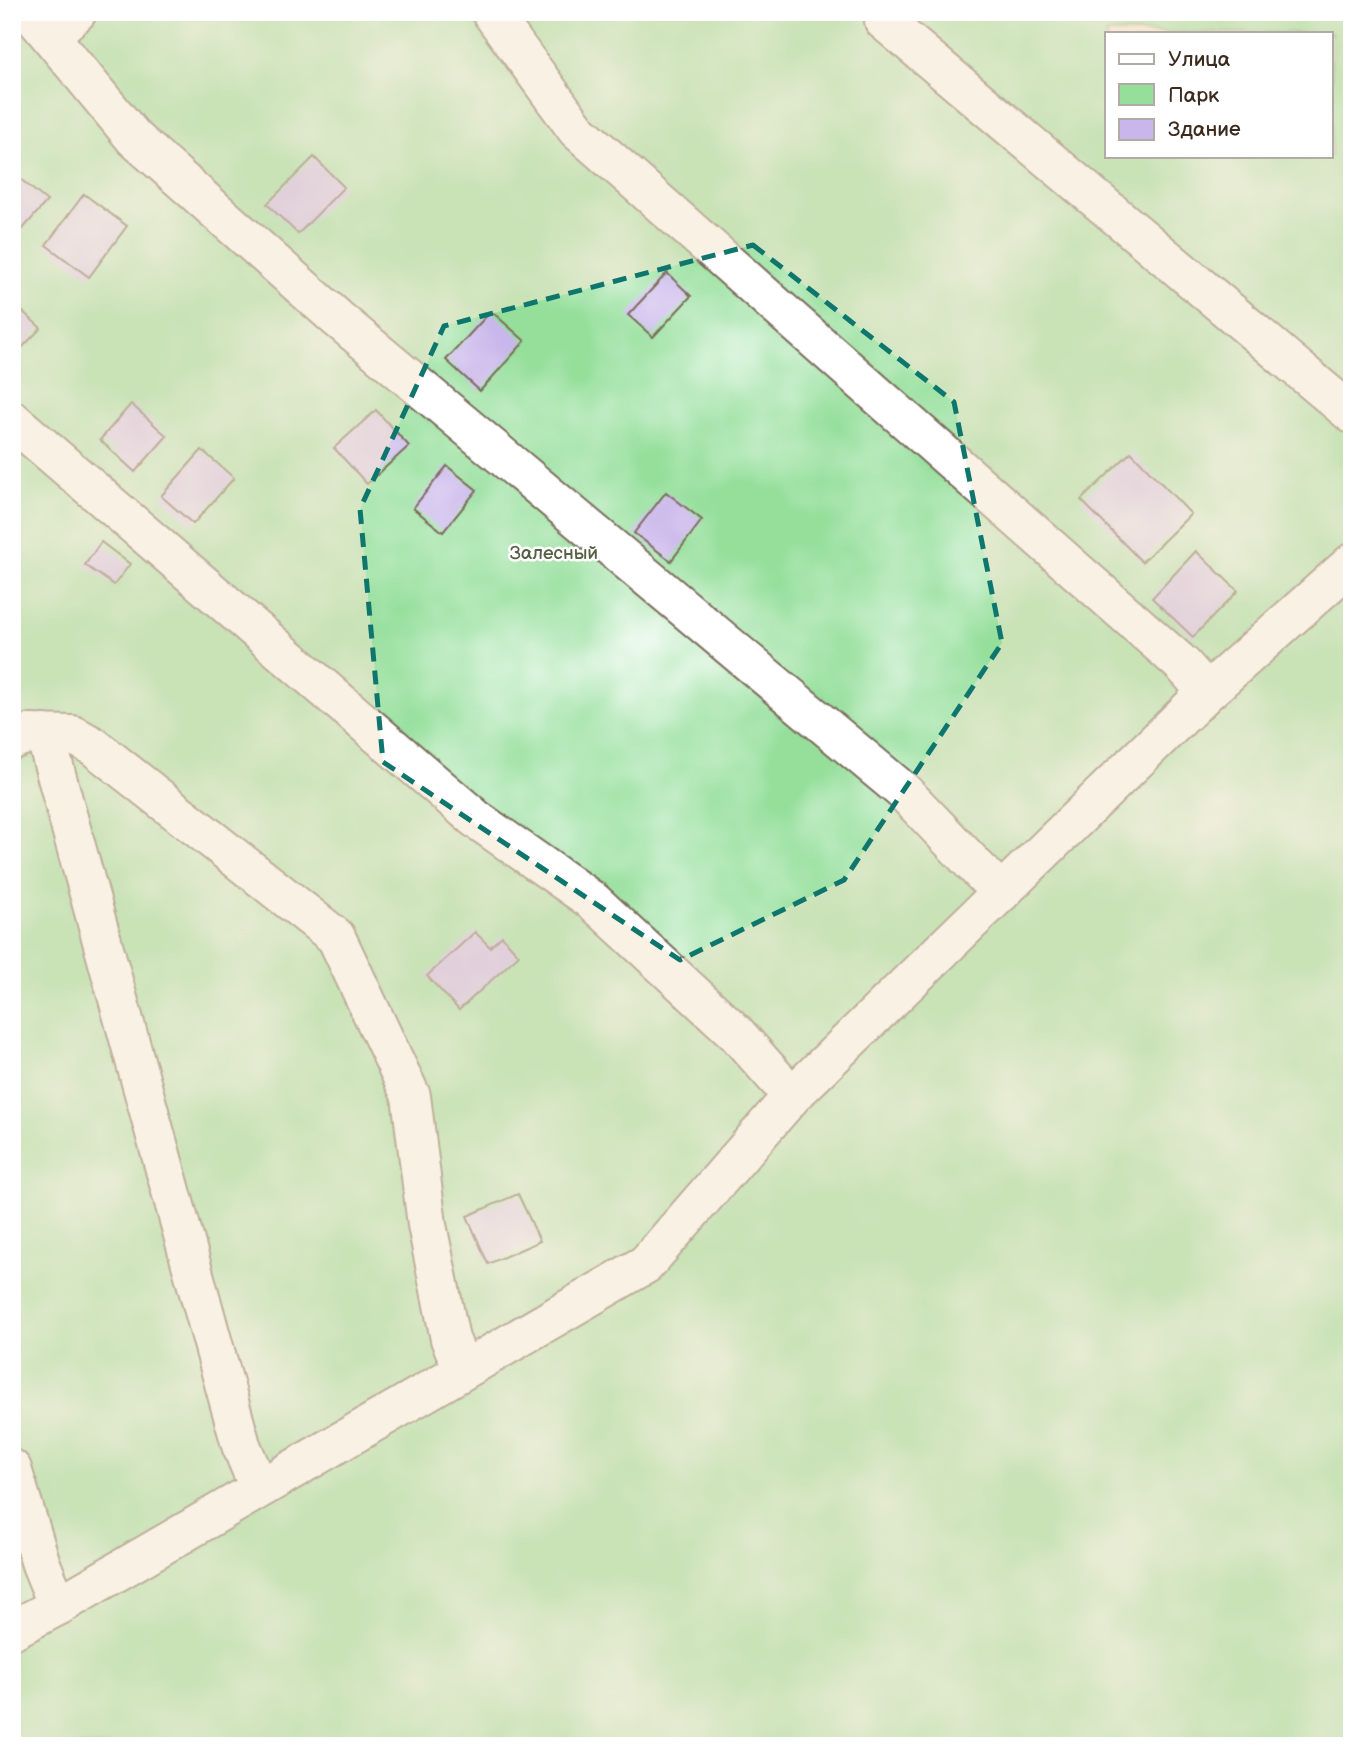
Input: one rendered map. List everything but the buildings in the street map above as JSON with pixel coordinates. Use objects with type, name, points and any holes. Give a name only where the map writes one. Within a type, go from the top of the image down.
[{"type":"lane","points":[[491,12],[577,130],[1182,664],[1207,692]]},
{"type":"lane","points":[[52,20],[134,138],[338,319],[903,791],[1001,893]]},
{"type":"lane","points":[[884,21],[1352,414]]},
{"type":"lane","points":[[12,420],[476,819],[593,901],[736,1033],[792,1096]]},
{"type":"lane","points":[[12,1630],[58,1606],[646,1264],[792,1096],[1207,692],[1352,563]]},
{"type":"lane","points":[[260,1489],[241,1445],[28,737],[73,735],[93,746],[336,937],[411,1096],[427,1224],[450,1339],[463,1370]]},
{"type":"lane","points":[[12,1469],[41,1564],[58,1606]]},
{"type":"highlighted area","points":[[753,245],[954,402],[1002,643],[844,880],[680,960],[383,762],[360,509],[444,326]]},
{"type":"green space","name":"Залесный","points":[[12,12],[1352,12],[1352,1746],[12,1746]]}]
